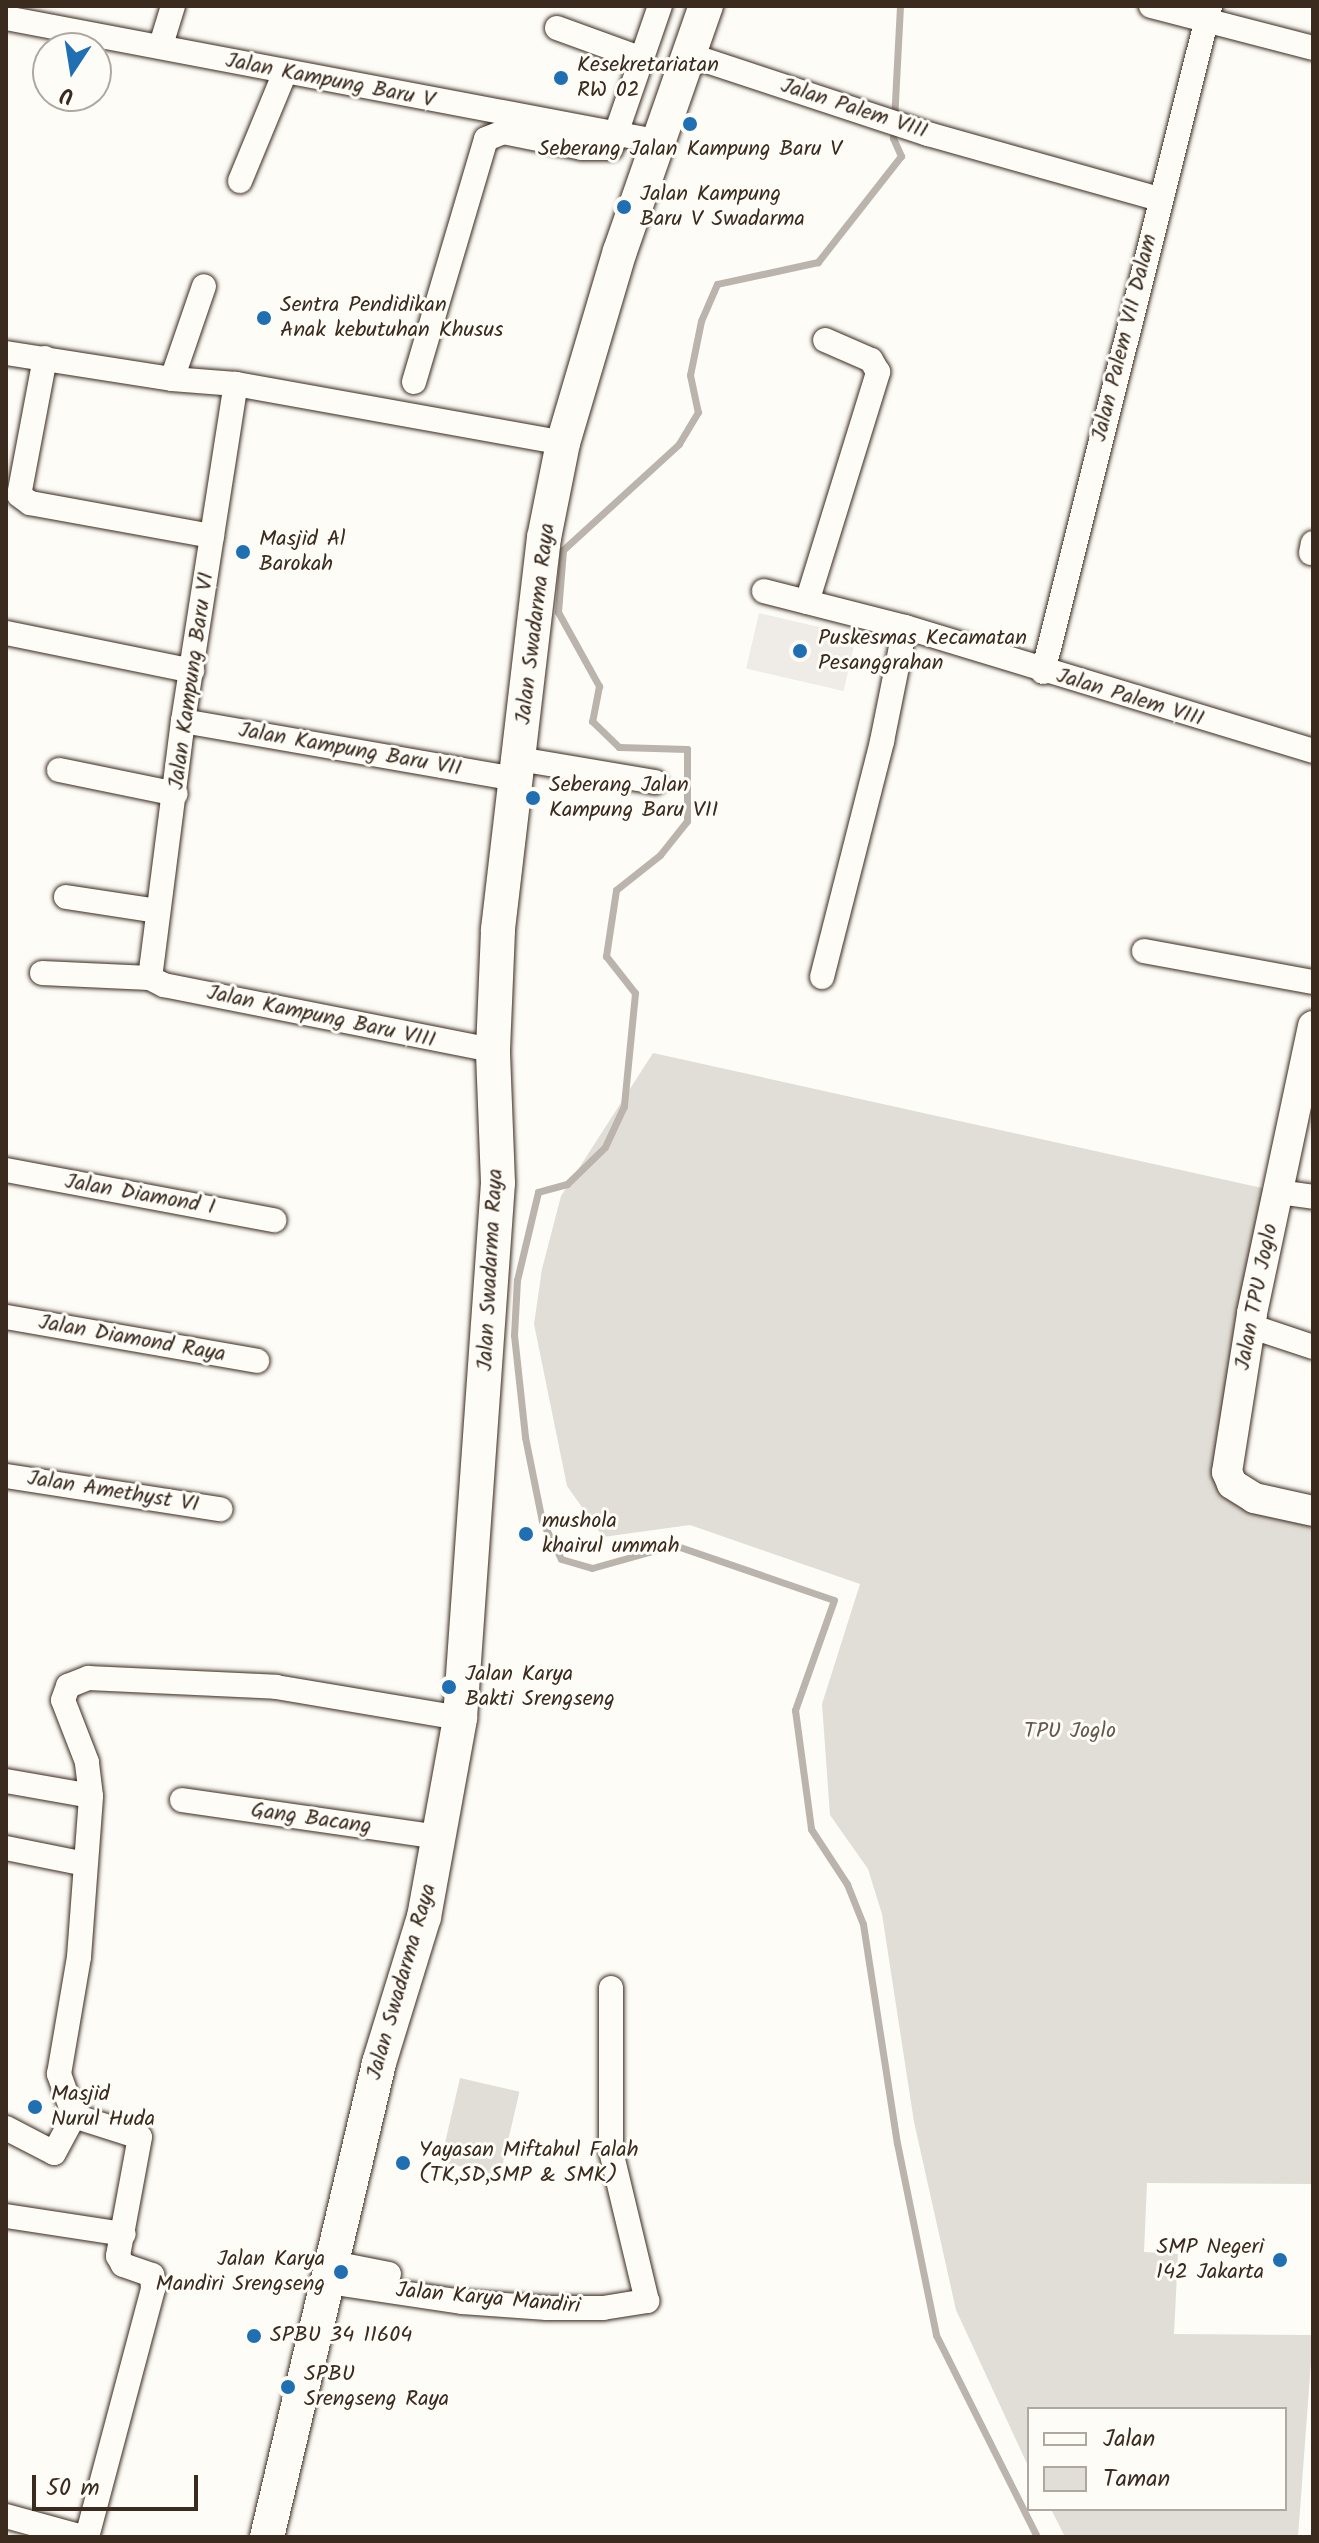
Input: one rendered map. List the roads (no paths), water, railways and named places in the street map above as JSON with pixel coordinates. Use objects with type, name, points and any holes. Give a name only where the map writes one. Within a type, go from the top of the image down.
[{"type":"main road","name":"Jalan Swadarma Raya","points":[[267,2537],[379,2063],[424,1917],[460,1718],[498,1183],[493,1050],[498,929],[544,538],[563,443],[655,141],[706,6]]},
{"type":"street","points":[[161,45],[173,6]]},
{"type":"street","points":[[414,382],[486,139],[503,132],[582,148],[611,148],[660,6]]},
{"type":"street","points":[[1151,6],[1208,13],[1313,48]]},
{"type":"street","name":"Jalan Palem VII Dalam","points":[[1043,672],[1208,13]]},
{"type":"street","name":"Jalan Kampung Baru V","points":[[6,18],[161,45],[284,75],[655,141]]},
{"type":"street","points":[[557,28],[642,59]]},
{"type":"street","name":"Jalan Palem VIII","points":[[689,55],[925,133],[1159,199]]},
{"type":"street","points":[[240,181],[284,75]]},
{"type":"street","points":[[172,379],[204,286]]},
{"type":"street","points":[[807,602],[878,372],[871,360],[825,340]]},
{"type":"street","points":[[6,353],[172,379],[236,384],[563,443]]},
{"type":"street","points":[[45,358],[19,495],[30,503],[212,536]]},
{"type":"street","name":"Jalan Kampung Baru VI","points":[[150,978],[183,721],[236,384]]},
{"type":"street","name":"Jalan Palem VIII","points":[[764,591],[905,627],[1043,672],[1313,751]]},
{"type":"street","points":[[822,977],[882,741],[905,627]]},
{"type":"street","points":[[6,633],[192,671]]},
{"type":"street","name":"Jalan Kampung Baru VII","points":[[183,721],[518,769],[655,782]]},
{"type":"street","points":[[59,770],[176,794]]},
{"type":"street","points":[[66,897],[157,911]]},
{"type":"street","points":[[1144,951],[1313,982]]},
{"type":"street","name":"Jalan Kampung Baru VIII","points":[[42,973],[150,978],[164,985],[493,1050]]},
{"type":"street","name":"Jalan TPU Joglo","points":[[1313,1026],[1308,1078],[1250,1326],[1227,1472],[1232,1484],[1254,1498],[1313,1511]]},
{"type":"street","name":"Jalan Diamond I","points":[[6,1170],[274,1220]]},
{"type":"street","points":[[1279,1192],[1313,1197]]},
{"type":"street","name":"Jalan Diamond Raya","points":[[6,1317],[257,1361]]},
{"type":"street","points":[[1250,1326],[1313,1347]]},
{"type":"street","name":"Jalan Amethyst VI","points":[[6,1476],[220,1509]]},
{"type":"street","points":[[6,2128],[54,2153],[74,2116],[59,2074],[79,1957],[91,1796],[87,1762],[63,1700],[76,1680],[276,1687],[460,1718]]},
{"type":"street","points":[[6,1781],[91,1796]]},
{"type":"street","name":"Gang Bacang","points":[[182,1800],[440,1837]]},
{"type":"street","points":[[6,1848],[85,1864]]},
{"type":"street","name":"Jalan Karya Mandiri","points":[[330,2272],[462,2302],[603,2308],[648,2300],[611,2151],[611,1988]]},
{"type":"street","points":[[6,2516],[85,2537],[152,2275],[119,2262],[140,2137],[74,2116]]},
{"type":"street","points":[[6,2216],[124,2234]]},
{"type":"street","points":[[330,2272],[389,2274]]},
{"type":"waterway","points":[[900,6],[893,138],[901,156],[818,262],[717,284],[701,321],[690,375],[698,412],[679,444],[563,550],[558,612],[599,686],[592,721],[619,747],[687,749],[687,821],[660,855],[616,890],[606,956],[635,993],[624,1106],[605,1147],[567,1184],[538,1192],[517,1280],[514,1335],[525,1437],[542,1521],[561,1559],[592,1568],[674,1545],[834,1600],[795,1710],[811,1829],[847,1884],[863,1924],[897,2143],[936,2335],[1037,2537]]},
{"type":"place","name":"Kesekretariatan RW 02","points":[[561,78]]},
{"type":"place","name":"Seberang Jalan Kampung Baru V","points":[[690,124]]},
{"type":"place","name":"Jalan Kampung Baru V Swadarma","points":[[624,207]]},
{"type":"place","name":"Sentra Pendidikan Anak kebutuhan Khusus","points":[[264,318]]},
{"type":"place","name":"Masjid Al Barokah","points":[[243,552]]},
{"type":"place","name":"Puskesmas Kecamatan Pesanggrahan","points":[[800,651]]},
{"type":"place","name":"Seberang Jalan Kampung Baru VII","points":[[533,798]]},
{"type":"place","name":"mushola khairul ummah","points":[[526,1534]]},
{"type":"place","name":"Jalan Karya Bakti Srengseng","points":[[449,1687]]},
{"type":"place","name":"Masjid Nurul Huda","points":[[35,2107]]},
{"type":"place","name":"Yayasan Miftahul Falah (TK,SD,SMP & SMK)","points":[[403,2163]]},
{"type":"place","name":"SMP Negeri 142 Jakarta","points":[[1280,2260]]},
{"type":"place","name":"Jalan Karya Mandiri Srengseng","points":[[341,2272]]},
{"type":"place","name":"SPBU 34 11604","points":[[254,2336]]},
{"type":"place","name":"SPBU Srengseng Raya","points":[[288,2387]]},
{"type":"park label","name":"TPU Joglo","points":[[1070,1732]]}]
